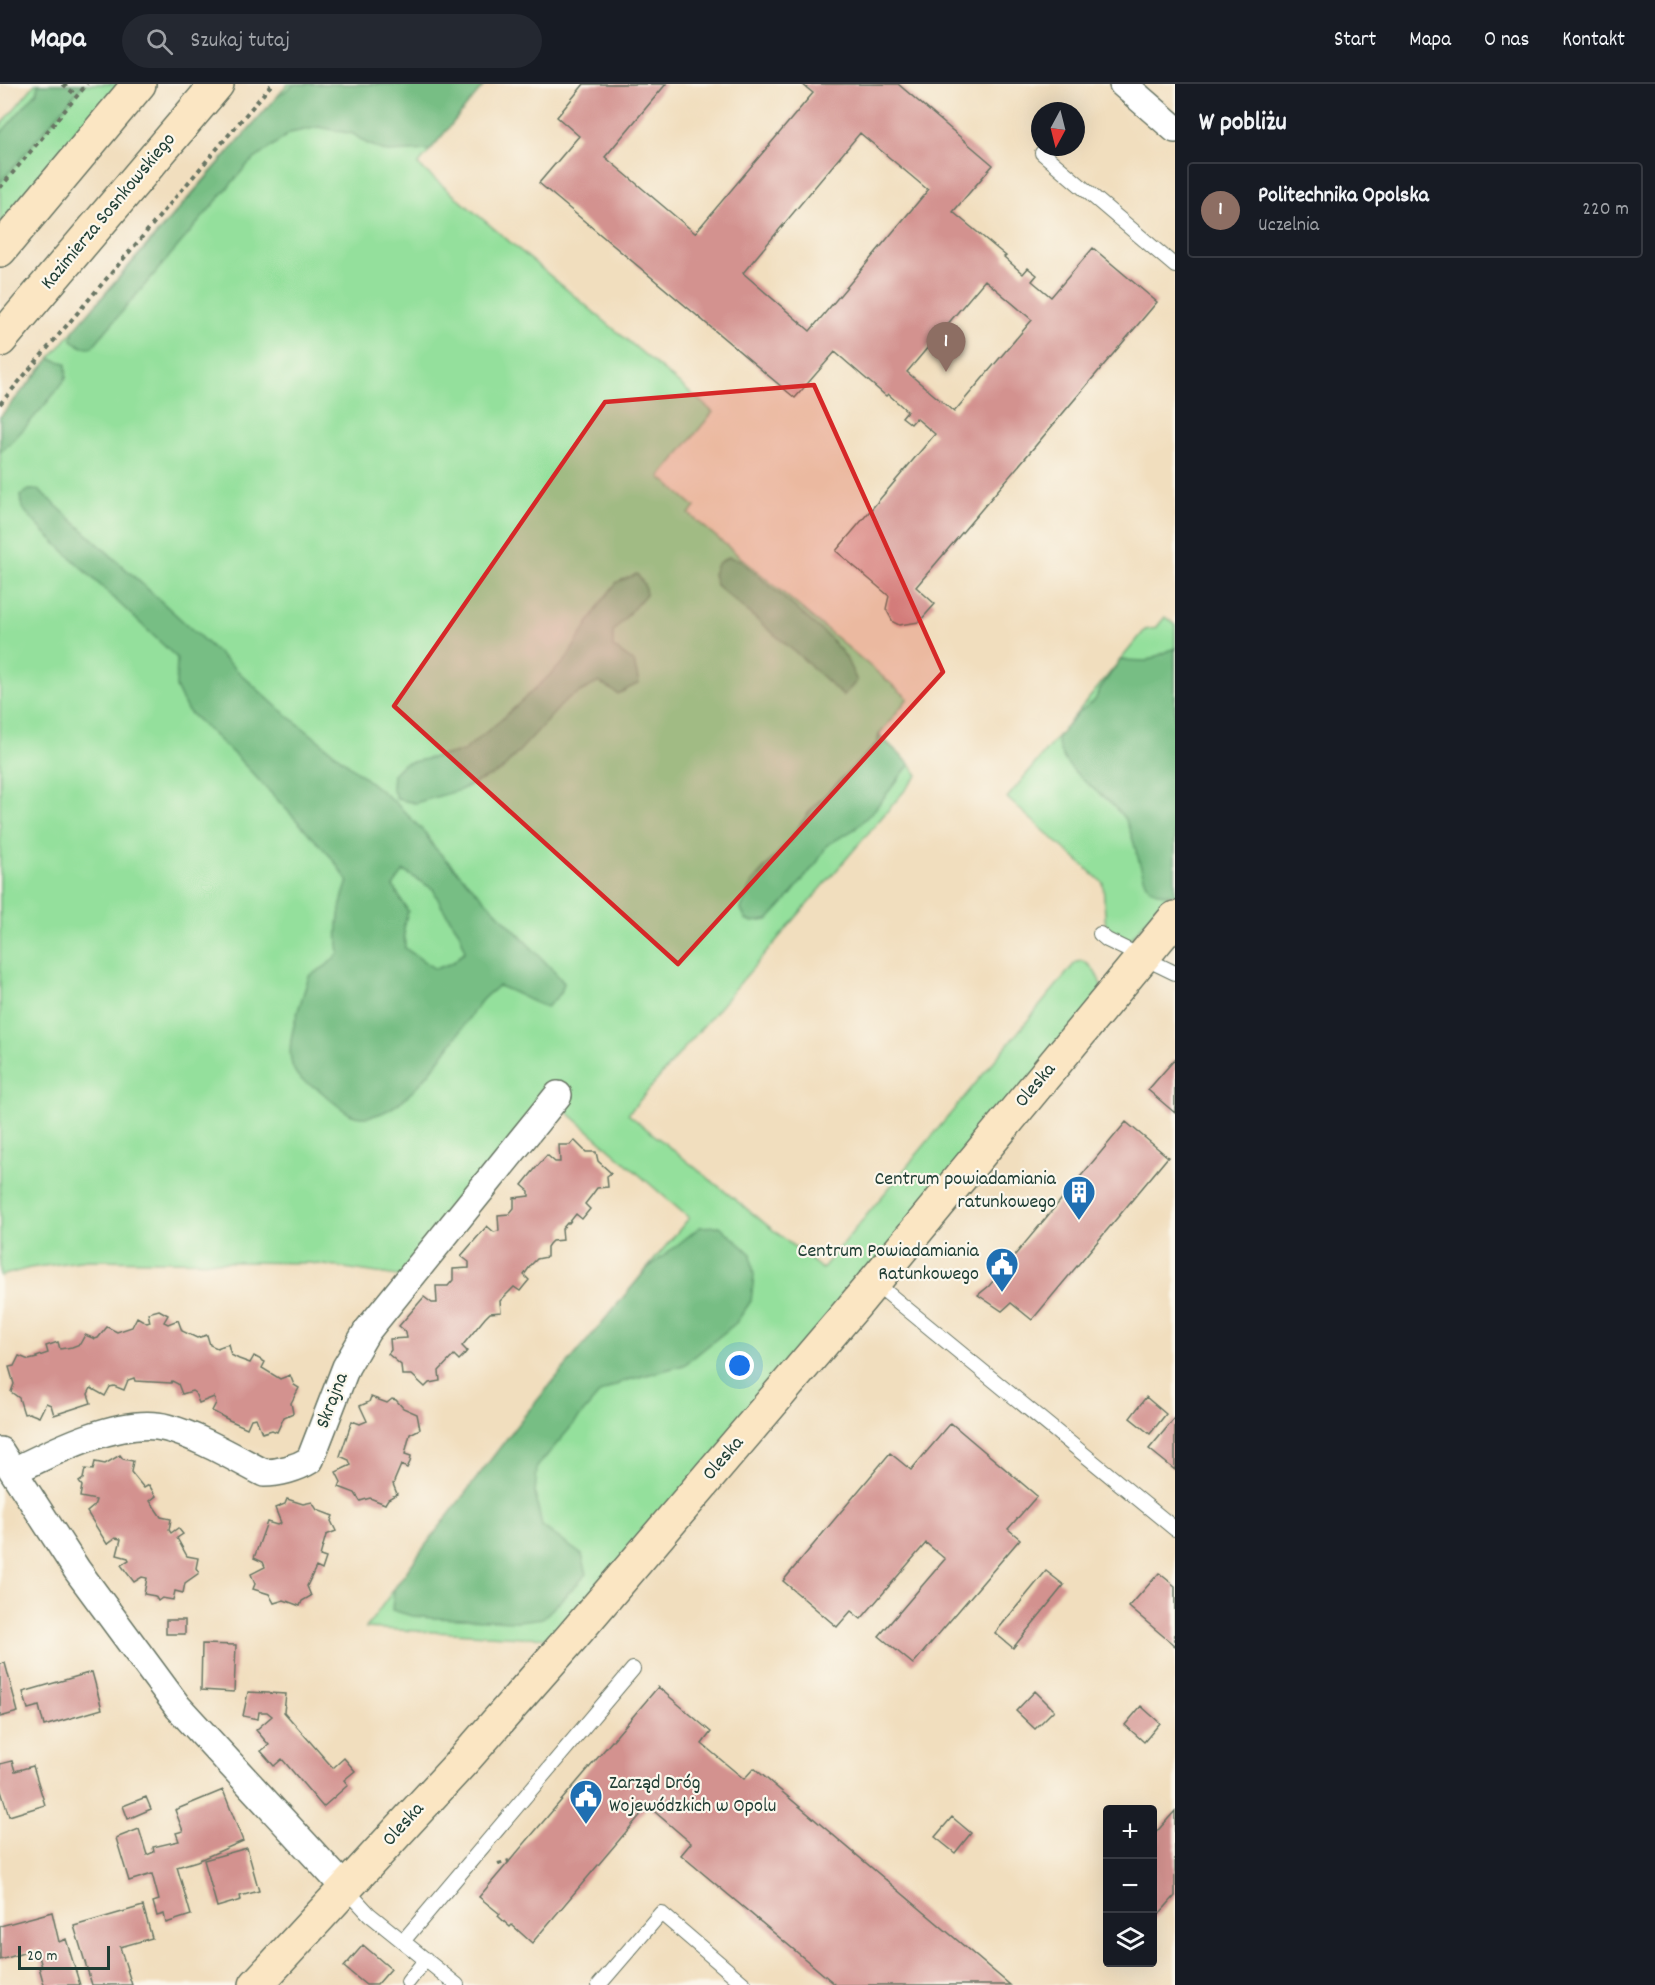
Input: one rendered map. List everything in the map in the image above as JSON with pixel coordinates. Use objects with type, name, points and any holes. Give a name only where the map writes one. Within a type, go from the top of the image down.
[{"type":"main road","points":[[0,250],[139,84]]},
{"type":"main road","name":"Kazimierza Sosnkowskiego","points":[[0,340],[217,84]]},
{"type":"main road","name":"Oleska","points":[[256,1985],[462,1762],[571,1638],[874,1282],[1175,918]]},
{"type":"street","points":[[1124,84],[1175,129]]},
{"type":"street","name":"Skrajna","points":[[346,1889],[178,1707],[77,1570],[7,1461],[47,1454],[121,1427],[144,1424],[167,1427],[264,1473],[274,1473],[302,1465],[310,1460],[346,1367],[367,1331],[558,1095]]},
{"type":"lane","points":[[1046,156],[1175,266]]},
{"type":"lane","points":[[1100,934],[1175,973]]},
{"type":"lane","points":[[874,1282],[1174,1527]]},
{"type":"lane","points":[[404,1940],[633,1669]]},
{"type":"lane","points":[[346,1889],[369,1914],[458,1985]]},
{"type":"lane","points":[[599,1985],[662,1913],[738,1983]]},
{"type":"lane","points":[[408,1982],[426,1959]]},
{"type":"path","points":[[63,84],[77,96]]},
{"type":"path","points":[[0,188],[87,84]]},
{"type":"path","points":[[0,404],[272,84]]},
{"type":"highlighted area","points":[[814,385],[943,672],[678,964],[394,706],[605,402]]},
{"type":"green space","points":[[35,84],[139,84],[0,250],[0,126]]},
{"type":"green space","points":[[38,84],[84,84],[0,183],[0,134],[37,92]]},
{"type":"green space","points":[[288,84],[485,84],[418,165],[713,412],[660,477],[695,507],[689,514],[908,698],[879,735],[910,764],[918,775],[628,1114],[822,1269],[1076,962],[1083,961],[1092,968],[1106,1001],[571,1638],[366,1628],[521,1420],[689,1218],[559,1105],[411,1278],[311,1263],[87,1260],[30,1268],[0,1276],[0,417]]},
{"type":"green space","points":[[295,84],[485,84],[430,150],[387,152],[366,143],[353,134],[319,127],[290,133],[248,164],[92,347],[82,347],[72,340],[73,331],[277,97]]},
{"type":"green space","points":[[50,359],[66,363],[66,377],[14,440],[0,452],[0,417]]},
{"type":"green space","points":[[29,490],[39,490],[276,706],[396,803],[426,834],[433,846],[552,969],[564,983],[561,993],[547,1007],[498,986],[481,1001],[443,1055],[410,1093],[393,1107],[374,1116],[351,1115],[318,1089],[302,1080],[294,1071],[291,1059],[293,1030],[309,976],[326,966],[339,953],[337,934],[339,916],[348,881],[331,857],[239,759],[187,710],[176,687],[177,658],[45,533],[22,508],[20,496]],"holes":[[[404,871],[433,889],[460,933],[465,951],[452,963],[435,969],[405,948],[404,926],[408,911],[393,886]]]},
{"type":"green space","points":[[728,557],[740,560],[830,638],[845,656],[857,681],[843,696],[716,585],[713,574],[717,564]]},
{"type":"green space","points":[[637,574],[644,584],[646,594],[613,632],[613,647],[634,662],[639,683],[618,694],[599,682],[567,699],[501,771],[460,790],[415,803],[397,799],[392,788],[393,774],[403,764],[463,751],[501,720],[565,661],[602,601],[617,582]]},
{"type":"green space","points":[[1165,617],[1175,625],[1175,887],[1129,941],[1122,941],[1106,931],[1103,883],[1007,798],[1145,630],[1156,628]]},
{"type":"green space","points":[[1175,648],[1175,895],[1158,893],[1149,887],[1124,818],[1066,762],[1057,738],[1078,713],[1095,700],[1120,660],[1146,661]]},
{"type":"green space","points":[[879,735],[910,764],[875,809],[855,829],[827,845],[818,861],[768,920],[752,922],[746,920],[741,909],[752,882],[788,842],[812,808],[877,743]]},
{"type":"green space","points":[[720,1226],[751,1254],[754,1276],[751,1301],[736,1323],[684,1365],[624,1381],[600,1393],[537,1467],[535,1494],[542,1526],[582,1555],[587,1574],[543,1618],[518,1621],[432,1618],[412,1616],[392,1610],[394,1589],[425,1546],[521,1420],[647,1269],[700,1227]]},
{"type":"building","points":[[584,84],[666,84],[605,157],[695,233],[813,93],[802,84],[898,84],[993,165],[953,212],[1006,256],[1004,257],[1023,274],[1028,268],[1037,275],[1032,281],[1051,297],[1093,248],[1157,302],[916,587],[935,604],[919,622],[899,625],[893,622],[886,609],[889,596],[836,551],[935,434],[916,418],[911,424],[902,417],[907,411],[835,352],[795,398],[539,183],[579,136],[557,117]],"holes":[[[860,133],[928,190],[810,331],[743,273]],[[985,280],[1032,320],[954,412],[907,372]]]},
{"type":"building","points":[[1175,1059],[1175,1113],[1148,1090]]},
{"type":"building","name":"Centrum powiadamiania ratunkowego","points":[[1126,1122],[1168,1157],[1032,1320],[1011,1303],[1002,1311],[978,1295],[989,1286]]},
{"type":"building","points":[[574,1140],[586,1152],[596,1152],[598,1161],[611,1173],[607,1176],[608,1187],[597,1188],[585,1204],[590,1209],[582,1219],[576,1214],[567,1223],[562,1229],[563,1240],[552,1241],[549,1244],[547,1257],[537,1259],[531,1265],[524,1275],[529,1280],[520,1291],[514,1287],[500,1301],[501,1312],[490,1313],[462,1346],[467,1351],[463,1356],[459,1360],[454,1355],[439,1371],[440,1381],[429,1383],[425,1387],[412,1375],[402,1375],[401,1365],[388,1354],[391,1350],[390,1339],[407,1338],[406,1332],[399,1326],[424,1297],[432,1303],[437,1303],[436,1286],[448,1286],[453,1280],[453,1269],[469,1268],[469,1262],[461,1256],[487,1226],[494,1232],[499,1231],[498,1215],[509,1214],[514,1208],[514,1198],[529,1196],[529,1191],[522,1185],[535,1169],[547,1155],[555,1162],[560,1162],[559,1145],[570,1145]]},
{"type":"building","points":[[159,1310],[168,1315],[164,1322],[168,1324],[178,1320],[182,1331],[197,1338],[207,1335],[210,1345],[217,1348],[228,1344],[231,1355],[250,1363],[254,1356],[265,1362],[262,1368],[280,1379],[290,1375],[294,1385],[299,1388],[291,1403],[293,1413],[284,1417],[277,1432],[272,1430],[262,1433],[256,1418],[251,1419],[247,1428],[229,1420],[212,1411],[216,1403],[214,1397],[199,1403],[195,1393],[192,1391],[182,1394],[178,1384],[172,1381],[171,1383],[135,1381],[134,1378],[128,1380],[124,1390],[114,1386],[110,1387],[105,1396],[91,1388],[88,1394],[91,1403],[54,1415],[51,1405],[46,1403],[39,1417],[29,1413],[24,1414],[19,1398],[11,1392],[14,1384],[9,1367],[14,1366],[19,1356],[29,1360],[37,1358],[48,1353],[46,1346],[58,1342],[60,1349],[72,1347],[80,1344],[85,1335],[98,1338],[107,1327],[117,1332],[132,1327],[137,1317],[147,1323],[150,1322],[148,1313]]},
{"type":"building","points":[[371,1397],[387,1403],[392,1399],[396,1400],[403,1408],[417,1414],[420,1429],[410,1434],[405,1454],[411,1456],[410,1462],[407,1468],[401,1465],[393,1484],[397,1494],[388,1499],[385,1504],[370,1498],[360,1501],[355,1493],[339,1487],[341,1482],[336,1472],[351,1465],[349,1460],[340,1456],[352,1421],[360,1424],[367,1421],[360,1406],[369,1402]]},
{"type":"building","points":[[1146,1397],[1166,1414],[1150,1434],[1130,1418]]},
{"type":"building","points":[[1175,1418],[1175,1470],[1149,1449]]},
{"type":"building","points":[[951,1423],[1037,1496],[1008,1529],[1020,1539],[913,1664],[879,1636],[945,1559],[926,1543],[861,1619],[851,1611],[837,1627],[783,1581],[890,1453],[911,1470]]},
{"type":"building","points":[[120,1455],[123,1459],[133,1461],[131,1472],[144,1488],[149,1485],[156,1496],[150,1501],[161,1517],[171,1519],[169,1530],[171,1533],[178,1528],[183,1534],[177,1538],[187,1556],[198,1558],[196,1568],[199,1573],[185,1583],[183,1593],[175,1591],[173,1600],[162,1598],[158,1601],[155,1596],[144,1594],[147,1578],[142,1577],[134,1582],[121,1565],[129,1560],[117,1555],[121,1539],[115,1538],[107,1544],[87,1512],[94,1506],[96,1500],[80,1497],[82,1486],[79,1482],[83,1479],[85,1469],[93,1470],[95,1462],[105,1464]]},
{"type":"building","points":[[287,1499],[303,1504],[312,1502],[317,1510],[333,1516],[331,1521],[336,1531],[326,1535],[320,1556],[326,1558],[322,1570],[316,1567],[307,1586],[311,1596],[302,1601],[300,1606],[284,1600],[274,1603],[269,1594],[253,1589],[255,1584],[251,1574],[265,1567],[263,1562],[254,1558],[267,1522],[277,1525],[281,1523],[275,1508],[285,1504]]},
{"type":"building","points":[[1046,1571],[1064,1585],[1013,1648],[995,1633]]},
{"type":"building","points":[[1159,1573],[1175,1586],[1175,1646],[1129,1607]]},
{"type":"building","points":[[166,1620],[185,1620],[185,1634],[166,1634]]},
{"type":"building","points":[[202,1644],[236,1645],[234,1692],[201,1690]]},
{"type":"building","points":[[5,1663],[18,1712],[0,1717],[0,1664]]},
{"type":"building","points":[[92,1672],[102,1709],[44,1726],[39,1706],[28,1709],[23,1692]]},
{"type":"building","points":[[658,1687],[711,1732],[702,1744],[744,1779],[754,1768],[1010,1985],[836,1985],[681,1855],[691,1843],[648,1806],[532,1943],[512,1925],[510,1927],[498,1916],[500,1914],[479,1897]]},
{"type":"building","points":[[1035,1691],[1054,1710],[1035,1729],[1016,1711]]},
{"type":"building","points":[[248,1692],[286,1694],[284,1712],[333,1768],[344,1758],[355,1771],[344,1780],[348,1785],[323,1807],[282,1759],[274,1766],[261,1751],[269,1745],[256,1730],[272,1716],[267,1712],[259,1712],[258,1719],[243,1716]]},
{"type":"building","points":[[1141,1706],[1160,1723],[1144,1742],[1125,1725]]},
{"type":"building","points":[[12,1761],[15,1771],[33,1766],[45,1805],[9,1816],[0,1788],[0,1764]]},
{"type":"building","points":[[223,1790],[243,1841],[177,1867],[191,1915],[166,1923],[164,1914],[157,1916],[153,1902],[159,1900],[152,1874],[129,1881],[116,1838],[139,1829],[147,1855],[154,1852],[153,1847],[179,1841],[176,1833],[183,1831],[175,1810]]},
{"type":"building","points":[[146,1797],[151,1809],[128,1819],[123,1806]]},
{"type":"building","points":[[1175,1811],[1175,1896],[1157,1916],[1157,1859],[1157,1831]]},
{"type":"building","points":[[952,1817],[971,1833],[955,1853],[935,1837]]},
{"type":"building","points":[[247,1848],[259,1891],[240,1896],[241,1900],[217,1907],[204,1860]]},
{"type":"building","points":[[143,1906],[152,1938],[120,1947],[132,1985],[92,1985],[74,1926]]},
{"type":"building","points":[[52,1912],[59,1942],[66,1939],[80,1985],[44,1985],[37,1949],[0,1960],[0,1926]]},
{"type":"building","points":[[363,1945],[391,1969],[377,1985],[366,1985],[344,1967]]},
{"type":"place","name":"Politechnika Opolska","points":[[946,372]]},
{"type":"place","name":"Centrum powiadamiania ratunkowego","points":[[1079,1221]]},
{"type":"place","name":"Centrum Powiadamiania Ratunkowego","points":[[1002,1293]]},
{"type":"place","name":"Zarząd Dróg Wojewódzkich w Opolu","points":[[586,1825]]}]
